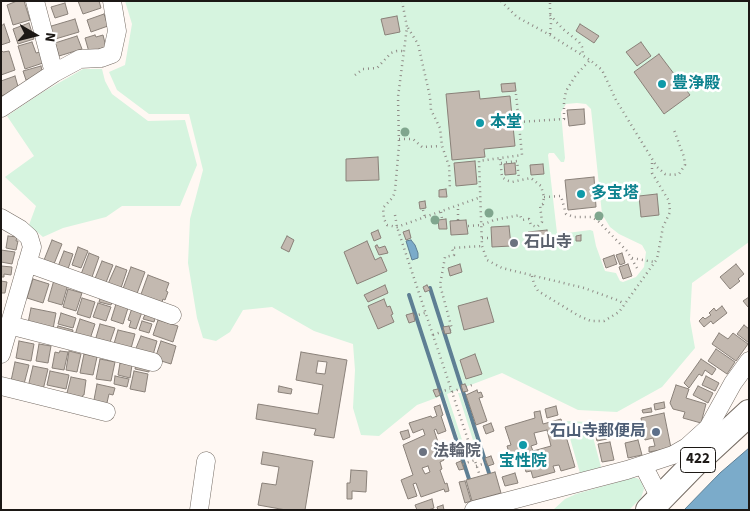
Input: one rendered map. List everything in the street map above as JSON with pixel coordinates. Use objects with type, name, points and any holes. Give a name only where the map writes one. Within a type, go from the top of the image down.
[{"type":"highway","name":"422","points":[[654,504],[749,412]]},
{"type":"street","points":[[35,1],[54,73]]},
{"type":"street","points":[[1,108],[54,73],[80,59],[101,58],[112,54],[117,31],[112,1]]},
{"type":"street","points":[[1,218],[20,229],[29,237],[32,247],[1,354]]},
{"type":"street","points":[[27,263],[172,315]]},
{"type":"street","points":[[9,324],[153,362]]},
{"type":"street","points":[[474,510],[496,508],[673,455],[687,447],[708,428],[733,383],[749,361]]},
{"type":"street","points":[[1,386],[106,412]]},
{"type":"street","points":[[199,510],[206,461]]},
{"type":"street","points":[[644,465],[654,504]]},
{"type":"path","points":[[402,1],[408,27],[418,44],[430,97],[431,110],[440,128],[442,146],[449,166],[450,190]]},
{"type":"path","points":[[501,1],[517,17],[550,35],[590,60],[602,70],[616,100],[652,160],[665,174],[673,175],[679,174],[685,165],[674,130]]},
{"type":"path","points":[[550,1],[550,35]]},
{"type":"path","points":[[550,15],[579,42],[582,47],[583,56]]},
{"type":"path","points":[[408,27],[398,96],[399,139],[395,191],[393,197],[383,208],[384,219],[387,225],[397,227],[481,197]]},
{"type":"path","points":[[355,75],[363,69],[377,68],[396,50],[404,51]]},
{"type":"path","points":[[519,122],[564,119],[566,91],[576,75],[590,60]]},
{"type":"path","points":[[516,94],[522,155],[478,161],[482,246],[488,260],[502,268],[584,288],[625,304]]},
{"type":"path","points":[[399,139],[413,139],[422,147],[442,146]]},
{"type":"path","points":[[468,226],[482,225],[494,220],[520,216],[522,220],[529,219],[531,225],[537,227],[543,220],[540,205],[543,204],[544,197],[541,186],[530,178],[512,182],[506,180],[502,177],[500,158]]},
{"type":"path","points":[[532,276],[538,291],[591,322],[604,321],[618,312],[655,262],[659,254],[663,227],[669,216],[671,206],[652,173],[652,160]]},
{"type":"path","points":[[501,163],[517,161],[519,179]]},
{"type":"path","points":[[561,196],[566,214],[574,217],[592,217],[599,222],[628,251],[637,268]]},
{"type":"path","points":[[544,197],[565,196]]},
{"type":"path","points":[[458,205],[458,220]]},
{"type":"path","points":[[423,210],[424,217]]},
{"type":"path","points":[[441,212],[442,219]]},
{"type":"path","points":[[395,214],[397,227],[480,476]]},
{"type":"path","points":[[482,238],[489,238]]},
{"type":"path","points":[[450,330],[452,329],[440,285],[445,257],[454,255],[452,248],[482,246]]},
{"type":"path","points":[[631,258],[655,262]]},
{"type":"path","points":[[416,316],[426,312]]},
{"type":"path","points":[[433,335],[443,332]]},
{"type":"path","points":[[466,387],[472,385]]},
{"type":"path","points":[[441,392],[451,388]]},
{"type":"path","points":[[452,392],[462,389]]},
{"type":"path","points":[[465,464],[475,460]]},
{"type":"path","points":[[476,466],[485,463]]},
{"type":"green space","name":"石山寺","points":[[125,1],[749,1],[749,242],[692,283],[690,320],[695,348],[662,387],[617,412],[578,410],[502,373],[447,394],[468,458],[465,459],[444,395],[417,405],[379,436],[361,435],[353,408],[355,370],[353,344],[314,331],[272,307],[243,310],[230,332],[216,341],[203,338],[197,318],[188,263],[190,219],[203,170],[189,114],[149,114],[117,90],[109,72],[125,65],[132,24]],"holes":[[[566,104],[586,104],[591,109],[602,214],[610,227],[619,234],[642,245],[646,252],[644,267],[636,277],[623,282],[620,281],[616,273],[605,271],[593,231],[557,233],[548,155],[549,153],[554,153],[561,162],[564,162],[561,112]]]},
{"type":"green space","points":[[83,69],[102,69],[105,81],[112,94],[148,121],[185,120],[197,165],[180,206],[122,206],[106,217],[63,228],[43,237],[29,225],[36,206],[5,177],[34,156],[7,116]]},
{"type":"green space","points":[[458,393],[461,393],[482,458],[479,459]]},
{"type":"green space","points":[[565,421],[589,422],[601,467],[580,473]]},
{"type":"green space","points":[[637,478],[641,481],[644,489],[641,498],[629,510],[553,510],[565,499],[576,494]]},
{"type":"water","points":[[411,240],[418,253],[418,258],[412,260],[406,241]]},
{"type":"water","points":[[749,448],[749,510],[684,510],[720,473]]},
{"type":"building","points":[[17,1],[24,1],[30,20],[13,25],[7,5]]},
{"type":"building","points":[[78,1],[99,1],[101,8],[83,14]]},
{"type":"building","points":[[65,3],[68,14],[55,18],[51,7]]},
{"type":"building","points":[[104,14],[108,26],[91,32],[87,20]]},
{"type":"building","points":[[397,16],[400,32],[385,35],[381,19]]},
{"type":"building","points":[[75,19],[79,32],[52,40],[48,27]]},
{"type":"building","points":[[29,23],[34,39],[18,44],[13,29]]},
{"type":"building","points":[[4,24],[10,42],[1,45],[1,26]]},
{"type":"building","points":[[580,24],[599,36],[594,43],[576,31]]},
{"type":"building","points":[[95,35],[96,37],[103,35],[106,47],[89,52],[85,38]]},
{"type":"building","points":[[77,36],[82,49],[59,56],[55,43]]},
{"type":"building","points":[[32,42],[36,53],[40,52],[43,63],[25,69],[18,46]]},
{"type":"building","points":[[641,42],[651,56],[637,66],[626,52]]},
{"type":"building","points":[[1,50],[3,52],[9,51],[15,70],[1,75]]},
{"type":"building","name":"豊浄殿","points":[[659,54],[690,95],[664,114],[634,72]]},
{"type":"building","points":[[41,66],[43,75],[26,80],[23,71]]},
{"type":"building","points":[[15,76],[19,90],[1,96],[1,81]]},
{"type":"building","points":[[515,83],[516,91],[502,92],[501,84]]},
{"type":"building","name":"本堂","points":[[479,91],[480,99],[510,96],[515,146],[484,149],[485,157],[452,160],[446,94]]},
{"type":"building","points":[[584,109],[585,124],[569,126],[567,110]]},
{"type":"building","points":[[378,157],[379,180],[346,181],[346,159]]},
{"type":"building","points":[[475,161],[477,184],[456,186],[454,163]]},
{"type":"building","points":[[515,163],[516,174],[505,175],[504,164]]},
{"type":"building","points":[[543,164],[544,174],[531,175],[530,165]]},
{"type":"building","name":"多宝塔","points":[[594,177],[596,207],[568,210],[565,180]]},
{"type":"building","points":[[446,189],[447,197],[439,197],[439,190]]},
{"type":"building","points":[[657,194],[659,215],[641,217],[639,196]]},
{"type":"building","points":[[425,201],[426,208],[420,209],[419,202]]},
{"type":"building","points":[[446,219],[447,229],[439,229],[438,220]]},
{"type":"building","points":[[466,220],[468,234],[451,235],[450,221]]},
{"type":"building","points":[[509,226],[511,246],[492,247],[491,227]]},
{"type":"building","points":[[378,230],[381,238],[374,241],[371,233]]},
{"type":"building","points":[[409,230],[411,238],[406,240],[403,232]]},
{"type":"building","points":[[547,230],[549,246],[529,247],[528,232]]},
{"type":"building","points":[[581,235],[581,241],[576,241],[576,236]]},
{"type":"building","points":[[8,236],[17,237],[16,250],[6,248]]},
{"type":"building","points":[[287,236],[294,240],[289,252],[281,248]]},
{"type":"building","points":[[52,240],[62,244],[54,264],[44,260]]},
{"type":"building","points":[[367,241],[375,260],[381,257],[387,271],[357,284],[344,252]]},
{"type":"building","points":[[377,245],[379,248],[385,246],[388,253],[379,255],[375,246]]},
{"type":"building","points":[[78,247],[88,251],[81,268],[72,265]]},
{"type":"building","points":[[1,250],[15,252],[12,264],[1,262]]},
{"type":"building","points":[[64,251],[73,254],[67,272],[57,269]]},
{"type":"building","points":[[89,253],[99,257],[91,280],[80,277]]},
{"type":"building","points":[[622,253],[625,263],[620,265],[616,255]]},
{"type":"building","points":[[614,255],[617,264],[606,268],[603,259]]},
{"type":"building","points":[[102,261],[113,265],[105,285],[94,281]]},
{"type":"building","points":[[460,264],[462,272],[450,276],[448,268]]},
{"type":"building","points":[[628,264],[632,276],[623,279],[619,267]]},
{"type":"building","points":[[736,264],[744,274],[738,279],[740,281],[730,289],[720,277]]},
{"type":"building","points":[[1,266],[12,267],[11,275],[4,274],[4,277],[1,277]]},
{"type":"building","points":[[116,266],[127,270],[120,291],[107,286]]},
{"type":"building","points":[[131,267],[145,272],[135,299],[121,294]]},
{"type":"building","points":[[148,275],[169,283],[166,291],[168,292],[161,305],[140,297]]},
{"type":"building","points":[[33,279],[49,284],[43,303],[27,298]]},
{"type":"building","points":[[54,280],[68,284],[62,305],[48,301]]},
{"type":"building","points":[[1,281],[7,282],[5,293],[1,293]]},
{"type":"building","points":[[385,285],[388,293],[368,302],[364,295]]},
{"type":"building","points":[[427,285],[430,290],[425,292],[423,287]]},
{"type":"building","points":[[68,289],[82,293],[76,311],[63,307]]},
{"type":"building","points":[[101,295],[113,299],[111,305],[99,302]]},
{"type":"building","points":[[749,297],[749,306],[748,307],[743,301]]},
{"type":"building","points":[[82,298],[95,302],[90,318],[77,314]]},
{"type":"building","points":[[487,298],[494,322],[464,330],[458,306]]},
{"type":"building","points":[[384,299],[387,307],[390,306],[394,322],[378,329],[368,306]]},
{"type":"building","points":[[98,303],[111,307],[106,321],[93,317]]},
{"type":"building","points":[[116,304],[128,308],[123,324],[111,320]]},
{"type":"building","points":[[722,306],[727,313],[713,324],[711,321],[704,327],[699,321],[703,317],[705,319],[711,315],[709,313],[714,308],[716,311]]},
{"type":"building","points":[[31,308],[56,313],[53,329],[28,323]]},
{"type":"building","points":[[132,308],[142,312],[136,329],[129,327],[131,321],[128,320]]},
{"type":"building","points":[[146,312],[156,315],[154,322],[143,319]]},
{"type":"building","points":[[61,313],[76,318],[73,328],[58,324]]},
{"type":"building","points":[[413,313],[415,321],[409,323],[406,315]]},
{"type":"building","points":[[80,319],[95,324],[89,342],[74,338]]},
{"type":"building","points":[[158,320],[178,326],[173,342],[153,335]]},
{"type":"building","points":[[142,321],[152,324],[149,333],[139,330]]},
{"type":"building","points":[[100,324],[115,328],[109,345],[95,341]]},
{"type":"building","points":[[744,325],[749,329],[749,343],[737,334]]},
{"type":"building","points":[[58,326],[73,330],[71,338],[55,333]]},
{"type":"building","points":[[449,326],[451,333],[445,334],[443,327]]},
{"type":"building","points":[[118,330],[135,334],[130,352],[113,347]]},
{"type":"building","points":[[719,333],[728,339],[733,333],[748,344],[736,361],[712,344]]},
{"type":"building","points":[[141,336],[157,341],[153,355],[134,353]]},
{"type":"building","points":[[19,341],[34,344],[31,361],[16,358]]},
{"type":"building","points":[[161,341],[176,346],[171,364],[155,359]]},
{"type":"building","points":[[39,344],[51,346],[48,363],[36,361]]},
{"type":"building","points":[[716,349],[735,362],[727,374],[708,361]]},
{"type":"building","points":[[60,351],[68,352],[64,370],[52,368],[55,352],[59,353]]},
{"type":"building","points":[[69,351],[81,354],[77,372],[66,370]]},
{"type":"building","points":[[301,352],[347,360],[334,438],[314,435],[316,429],[256,419],[258,404],[318,414],[323,385],[296,380]],"holes":[[[318,361],[327,362],[325,374],[316,373]]]},
{"type":"building","points":[[84,354],[97,357],[93,375],[80,373]]},
{"type":"building","points":[[475,354],[482,374],[466,379],[460,360]]},
{"type":"building","points":[[100,359],[115,362],[111,381],[96,379]]},
{"type":"building","points":[[701,359],[716,369],[712,375],[705,370],[702,376],[699,374],[689,388],[684,383]]},
{"type":"building","points":[[15,362],[29,365],[24,384],[11,381]]},
{"type":"building","points":[[120,363],[132,365],[130,378],[118,375]]},
{"type":"building","points":[[136,363],[150,366],[149,372],[135,369]]},
{"type":"building","points":[[33,366],[48,369],[43,390],[28,387]]},
{"type":"building","points":[[50,371],[69,375],[66,389],[47,385]]},
{"type":"building","points":[[134,371],[148,374],[145,392],[130,389]]},
{"type":"building","points":[[115,376],[129,379],[127,387],[114,384]]},
{"type":"building","points":[[706,376],[719,383],[715,391],[702,385]]},
{"type":"building","points":[[71,377],[86,380],[84,395],[81,400],[66,397]]},
{"type":"building","points":[[97,384],[115,388],[113,395],[109,394],[106,407],[93,405]]},
{"type":"building","points":[[465,384],[468,391],[463,392],[461,385]]},
{"type":"building","points":[[676,385],[689,389],[686,398],[706,404],[701,423],[683,418],[685,412],[673,409],[670,403]]},
{"type":"building","points":[[279,386],[292,389],[291,394],[278,392]]},
{"type":"building","points":[[698,386],[713,393],[708,403],[693,395]]},
{"type":"building","points":[[438,389],[440,395],[436,397],[433,390]]},
{"type":"building","points":[[477,390],[478,393],[481,392],[483,397],[479,398],[487,421],[476,425],[466,395]]},
{"type":"building","points":[[664,402],[665,408],[655,410],[654,404]]},
{"type":"building","name":"法輪院","points":[[440,405],[446,431],[438,434],[436,429],[434,430],[444,460],[440,462],[442,469],[440,470],[449,491],[445,492],[444,489],[421,497],[416,483],[413,484],[417,496],[408,499],[401,480],[413,475],[403,445],[425,435],[423,429],[413,433],[409,423],[437,416],[434,407]],"holes":[[[428,466],[430,472],[425,474],[422,468]]]},
{"type":"building","points":[[556,406],[558,415],[547,418],[545,409]]},
{"type":"building","points":[[651,408],[652,412],[643,413],[642,410]]},
{"type":"building","name":"宝性院","points":[[540,411],[543,424],[561,419],[575,467],[561,471],[559,465],[553,466],[555,472],[533,478],[531,471],[526,472],[521,452],[510,456],[507,446],[511,445],[505,427],[535,418],[534,412]],"holes":[[[547,430],[551,446],[533,451],[531,446],[537,444],[534,433]]]},
{"type":"building","points":[[664,413],[671,448],[649,452],[649,447],[655,446],[653,438],[645,440],[641,418]]},
{"type":"building","points":[[491,423],[494,431],[486,434],[483,426]]},
{"type":"building","points":[[605,427],[607,439],[597,441],[594,429]]},
{"type":"building","points":[[408,430],[410,437],[403,440],[400,432]]},
{"type":"building","points":[[638,440],[642,455],[628,458],[625,443]]},
{"type":"building","points":[[610,442],[614,460],[602,462],[598,444]]},
{"type":"building","points":[[263,452],[313,461],[305,510],[286,510],[258,505],[262,483],[276,485],[279,467],[261,464]]},
{"type":"building","points":[[491,456],[494,464],[488,466],[485,458]]},
{"type":"building","points":[[461,461],[464,469],[459,470],[456,463]]},
{"type":"building","points":[[351,470],[367,471],[366,492],[352,491],[352,499],[347,499],[347,483],[350,483]]},
{"type":"building","points":[[495,472],[501,493],[472,501],[466,480]]},
{"type":"building","points":[[515,473],[518,483],[505,486],[502,477]]},
{"type":"building","points":[[465,481],[471,501],[465,503],[459,482]]},
{"type":"building","points":[[432,499],[434,508],[417,510],[415,505]]},
{"type":"building","points":[[443,505],[444,510],[438,510],[437,507]]},
{"type":"waterway","points":[[430,288],[489,473]]},
{"type":"waterway","points":[[409,295],[469,479]]},
{"type":"place","name":"豊浄殿","points":[[662,84]]},
{"type":"place","name":"本堂","points":[[480,123]]},
{"type":"place","name":"多宝塔","points":[[581,194]]},
{"type":"place","name":"石山寺","points":[[514,243]]},
{"type":"place","name":"石山寺郵便局","points":[[656,432]]},
{"type":"place","name":"宝性院","points":[[523,445]]},
{"type":"place","name":"法輪院","points":[[423,452]]}]
